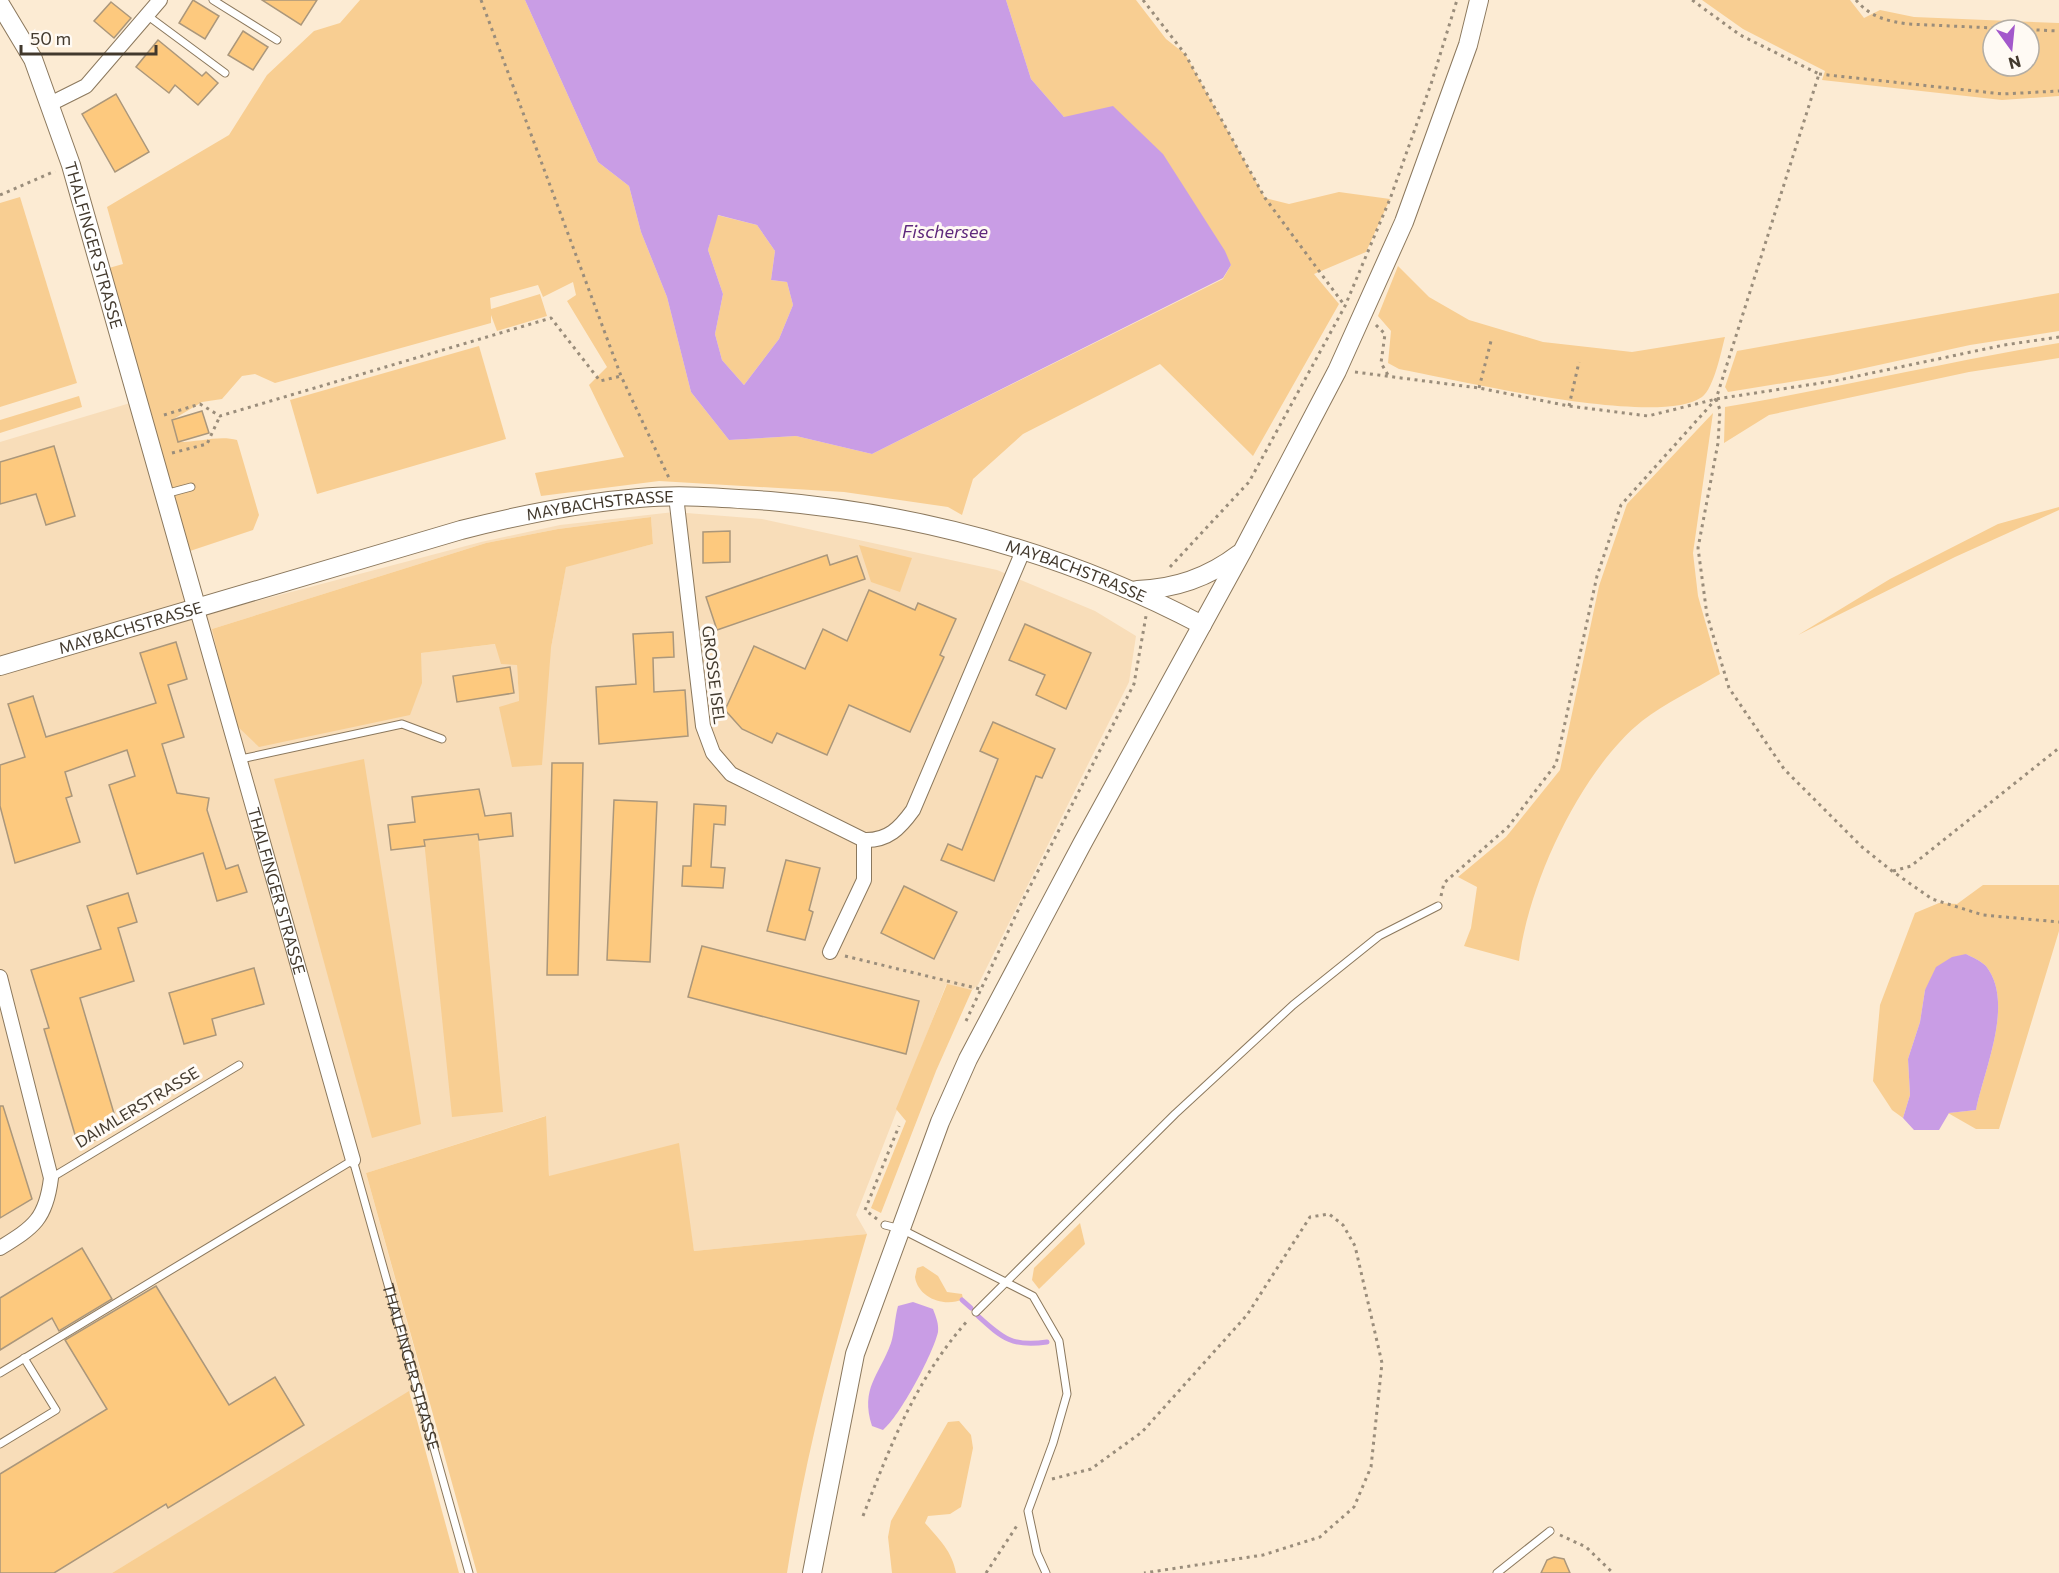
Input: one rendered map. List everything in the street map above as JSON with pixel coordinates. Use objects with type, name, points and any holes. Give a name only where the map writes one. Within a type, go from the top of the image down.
[{"type":"street","points":[[50,104],[86,86],[160,0]]},
{"type":"street","points":[[812,1573],[855,1354],[893,1227],[968,1059],[1082,844],[1242,552],[1337,371],[1404,222],[1468,45],[1479,0]]},
{"type":"street","name":"THALFINGER STRASSE","points":[[0,4],[33,59],[71,165],[353,1160]]},
{"type":"street","name":"MAYBACHSTRASSE","points":[[0,666],[196,606],[520,515],[639,498],[676,496],[823,506],[888,515],[982,536],[1132,590],[1202,626]]},
{"type":"street","name":"GROSSE ISEL","points":[[676,496],[702,726],[713,753],[731,774],[864,840]]},
{"type":"street","points":[[830,952],[864,880],[864,840],[888,836],[900,827],[914,810],[1023,551]]},
{"type":"street","points":[[1132,590],[1158,589],[1189,581],[1209,573],[1242,552]]},
{"type":"street","points":[[0,977],[51,1178],[48,1205],[36,1224],[0,1248]]},
{"type":"lane","points":[[213,0],[277,40]]},
{"type":"lane","points":[[148,16],[225,73]]},
{"type":"lane","points":[[163,495],[191,487]]},
{"type":"lane","points":[[241,759],[402,724],[442,739]]},
{"type":"lane","points":[[976,1312],[1175,1114],[1293,1005],[1379,936],[1438,906]]},
{"type":"lane","name":"DAIMLERSTRASSE","points":[[51,1178],[239,1065]]},
{"type":"lane","points":[[0,1373],[353,1160]]},
{"type":"lane","name":"THALFINGER STRASSE","points":[[353,1160],[469,1573]]},
{"type":"lane","points":[[893,1227],[1033,1296],[1059,1341],[1067,1394],[1053,1443],[1028,1511],[1037,1553],[1046,1573]]},
{"type":"lane","points":[[0,1444],[56,1410],[24,1358]]},
{"type":"lane","points":[[1497,1573],[1550,1531]]},
{"type":"path","points":[[481,0],[621,376],[676,496]]},
{"type":"path","points":[[1143,0],[1185,54],[1265,198],[1345,306]]},
{"type":"path","points":[[1168,569],[1249,482],[1345,306],[1390,200],[1431,84],[1457,0]]},
{"type":"path","points":[[1692,0],[1740,35],[1819,74],[2003,94],[2059,92]]},
{"type":"path","points":[[1856,0],[1865,11],[1885,21],[2059,31]]},
{"type":"path","points":[[1438,906],[1444,883],[1508,828],[1556,764],[1598,576],[1621,505],[1716,399],[1819,74]]},
{"type":"path","points":[[0,195],[71,165]]},
{"type":"path","points":[[164,414],[200,404],[220,416],[551,318],[600,381],[621,376]]},
{"type":"path","points":[[1376,374],[1479,388],[1569,406],[1648,416],[1716,399],[1834,381],[2004,345],[2059,337]]},
{"type":"path","points":[[1479,388],[1491,342]]},
{"type":"path","points":[[1384,345],[1381,363],[1388,375]]},
{"type":"path","points":[[1569,406],[1579,362]]},
{"type":"path","points":[[1716,399],[1720,410],[1718,443],[1698,548],[1707,615],[1729,688],[1784,769],[1862,847],[1892,871],[1932,899],[1983,915],[2059,922]]},
{"type":"path","points":[[153,458],[207,444],[220,416]]},
{"type":"path","points":[[1892,871],[1911,866],[2059,748]]},
{"type":"path","points":[[830,952],[980,989]]},
{"type":"path","points":[[893,1227],[865,1210],[899,1126]]},
{"type":"path","points":[[1063,1476],[1091,1469],[1142,1432],[1247,1315],[1310,1217],[1329,1214],[1343,1225],[1355,1246],[1382,1363],[1371,1467],[1354,1507],[1320,1537],[1263,1556],[1144,1573]]},
{"type":"path","points":[[863,1516],[907,1409],[948,1343],[976,1312]]},
{"type":"path","points":[[1550,1531],[1586,1547],[1613,1573]]},
{"type":"path","points":[[986,1573],[1006,1541]]},
{"type":"shaded area","points":[[360,0],[525,0],[598,162],[629,186],[641,232],[667,297],[691,392],[729,440],[796,436],[872,454],[1223,279],[1231,265],[1064,117],[1031,79],[1006,0],[1136,0],[1166,39],[1185,54],[1265,198],[1289,204],[1339,192],[1390,199],[1366,252],[1314,274],[1339,304],[1253,456],[1160,364],[1023,434],[973,479],[962,515],[948,507],[844,492],[659,481],[541,496],[535,473],[624,457],[589,385],[607,367],[567,301],[576,295],[573,282],[543,297],[538,285],[490,298],[491,309],[540,294],[547,316],[497,331],[491,315],[491,323],[275,383],[255,374],[242,376],[222,399],[202,402],[172,420],[179,442],[216,438],[237,440],[259,515],[253,530],[190,551],[109,268],[123,264],[107,207],[229,135],[267,75],[314,31],[340,23]]},
{"type":"shaded area","points":[[1702,0],[1850,0],[1864,18],[1880,10],[1914,17],[1981,20],[1981,78],[2041,78],[2041,22],[2059,23],[2059,96],[2002,100],[1822,80],[1825,71],[1743,29]]},
{"type":"shaded area","points":[[20,197],[77,383],[0,407],[0,203]]},
{"type":"shaded area","points":[[717,215],[757,225],[775,251],[771,280],[787,282],[793,305],[779,339],[744,385],[722,360],[715,334],[723,294],[708,250]]},
{"type":"shaded area","points":[[1398,266],[1429,297],[1469,320],[1543,342],[1632,352],[1725,337],[1716,369],[1706,392],[1702,397],[1679,405],[1645,407],[1603,405],[1556,399],[1399,369],[1388,363],[1391,331],[1378,316]]},
{"type":"shaded area","points":[[2059,293],[2059,331],[1970,345],[1833,375],[1728,392],[1725,387],[1737,351]]},
{"type":"shaded area","points":[[2059,343],[2059,358],[1969,372],[1769,415],[1724,443],[1725,407]]},
{"type":"shaded area","points":[[479,346],[506,439],[317,494],[290,400]]},
{"type":"shaded area","points":[[79,396],[82,407],[0,433],[0,420]]},
{"type":"shaded area","points":[[147,398],[208,614],[481,542],[560,525],[674,512],[762,519],[997,570],[1095,611],[1136,636],[1129,682],[978,985],[972,990],[946,985],[856,1215],[867,1234],[694,1251],[686,1203],[549,1176],[545,1116],[366,1173],[424,1384],[112,1573],[0,1573],[0,442]],"holes":[[[651,517],[653,544],[566,566],[551,648],[512,767],[519,702],[517,665],[496,644],[420,653],[212,629],[486,543],[558,529]]]},
{"type":"shaded area","points":[[1713,413],[1693,553],[1698,596],[1720,674],[1651,714],[1620,742],[1598,768],[1561,831],[1546,864],[1533,898],[1519,961],[1464,946],[1471,928],[1477,887],[1458,877],[1506,837],[1560,770],[1599,586],[1627,504]]},
{"type":"shaded area","points":[[2059,507],[2059,510],[1955,557],[1798,635],[1890,579],[1998,524]]},
{"type":"shaded area","points":[[651,517],[653,544],[566,567],[551,648],[542,765],[512,767],[499,707],[519,701],[517,665],[501,664],[495,644],[421,653],[422,683],[410,715],[259,747],[234,723],[212,629],[486,543],[558,529]]},
{"type":"shaded area","points":[[859,545],[912,558],[900,592],[871,582]]},
{"type":"shaded area","points":[[364,759],[421,1124],[372,1138],[274,779]]},
{"type":"shaded area","points":[[478,834],[503,1112],[452,1117],[424,840]]},
{"type":"shaded area","points":[[1983,885],[2059,885],[2059,931],[1999,1129],[1976,1129],[1948,1113],[1976,1110],[1998,1017],[1998,998],[1994,981],[1986,966],[1966,954],[1925,990],[1920,1022],[1908,1059],[1910,1095],[1903,1118],[1892,1110],[1873,1081],[1880,1005],[1915,913],[1939,903],[1957,904]]},
{"type":"shaded area","points":[[947,984],[972,990],[936,1071],[881,1213],[871,1208],[906,1121],[896,1109]]},
{"type":"shaded area","points":[[546,1116],[549,1176],[679,1143],[694,1251],[867,1234],[821,1402],[802,1487],[787,1573],[477,1573],[366,1173]]},
{"type":"shaded area","points":[[1080,1223],[1085,1244],[1039,1289],[1032,1280],[1034,1268]]},
{"type":"shaded area","points":[[923,1266],[938,1276],[947,1292],[962,1294],[963,1299],[956,1302],[941,1302],[927,1296],[921,1291],[915,1277],[917,1268]]},
{"type":"shaded area","points":[[409,1391],[459,1573],[112,1573]]},
{"type":"shaded area","points":[[959,1421],[971,1435],[973,1448],[961,1507],[950,1514],[928,1516],[925,1523],[948,1552],[956,1573],[892,1573],[888,1537],[891,1521],[948,1422]]},
{"type":"water","name":"Fischersee","points":[[525,0],[1006,0],[1031,79],[1064,117],[1113,106],[1163,154],[1225,251],[1231,265],[1223,278],[872,454],[796,436],[729,440],[691,392],[667,297],[641,232],[629,186],[598,162]],"holes":[[[718,215],[757,225],[775,251],[771,280],[787,282],[793,305],[779,339],[744,385],[722,360],[715,334],[723,294],[708,250]]]},
{"type":"water","points":[[1966,954],[1986,966],[1994,981],[1998,998],[1995,1036],[1976,1110],[1949,1113],[1939,1130],[1914,1130],[1903,1118],[1910,1095],[1908,1059],[1920,1022],[1925,990],[1936,967],[1952,957]]},
{"type":"water","points":[[913,1302],[933,1309],[938,1323],[938,1332],[930,1355],[915,1384],[898,1412],[883,1430],[872,1426],[868,1402],[870,1392],[891,1343],[898,1306]]},
{"type":"building","points":[[193,0],[219,16],[205,39],[179,23]]},
{"type":"building","points":[[262,0],[317,0],[301,25]]},
{"type":"building","points":[[111,2],[131,18],[114,38],[94,21]]},
{"type":"building","points":[[243,31],[268,47],[253,70],[228,55]]},
{"type":"building","points":[[158,40],[202,76],[206,72],[218,83],[198,105],[175,85],[169,93],[136,67]]},
{"type":"building","points":[[116,94],[149,152],[115,172],[82,114]]},
{"type":"building","points":[[202,411],[209,433],[178,442],[172,420]]},
{"type":"building","points":[[54,446],[75,516],[46,525],[36,494],[0,504],[0,462]]},
{"type":"building","points":[[730,531],[730,562],[703,563],[703,532]]},
{"type":"building","points":[[827,555],[830,565],[857,556],[865,579],[717,630],[706,597]]},
{"type":"building","points":[[869,590],[915,610],[918,603],[956,619],[940,655],[944,657],[910,732],[849,705],[827,755],[777,733],[772,743],[742,729],[725,710],[754,646],[805,669],[823,629],[847,641]]},
{"type":"building","points":[[1025,624],[1091,653],[1066,709],[1036,695],[1045,675],[1009,660]]},
{"type":"building","points":[[673,632],[674,657],[653,658],[654,692],[685,690],[688,736],[599,744],[596,687],[636,684],[633,634]]},
{"type":"building","points":[[176,642],[187,679],[168,685],[184,737],[162,744],[177,793],[209,798],[207,810],[226,869],[238,865],[247,892],[217,901],[203,853],[137,874],[109,785],[135,776],[127,750],[65,772],[72,796],[66,798],[80,842],[15,863],[0,806],[0,765],[25,757],[8,704],[33,696],[46,737],[156,703],[140,653]]},
{"type":"building","points":[[510,667],[514,693],[457,702],[453,676]]},
{"type":"building","points":[[993,722],[1055,749],[1042,778],[1036,776],[994,881],[941,860],[948,844],[962,850],[998,759],[980,751]]},
{"type":"building","points":[[552,763],[583,763],[578,975],[547,975]]},
{"type":"building","points":[[479,789],[485,816],[511,813],[513,836],[479,840],[478,834],[424,840],[425,846],[391,850],[388,825],[415,822],[412,797]]},
{"type":"building","points":[[614,800],[657,802],[650,962],[607,960]]},
{"type":"building","points":[[694,804],[726,806],[725,825],[714,824],[711,867],[725,868],[723,888],[682,886],[683,866],[691,866]]},
{"type":"building","points":[[786,860],[820,868],[809,910],[813,912],[805,940],[767,931]]},
{"type":"building","points":[[904,886],[957,912],[934,959],[881,933]]},
{"type":"building","points":[[128,893],[137,922],[118,928],[134,981],[80,998],[118,1127],[99,1133],[101,1138],[78,1145],[44,1029],[49,1028],[31,970],[101,949],[87,906]]},
{"type":"building","points":[[702,946],[919,1001],[906,1054],[688,997]]},
{"type":"building","points":[[254,968],[264,1004],[212,1019],[216,1035],[184,1044],[169,993]]},
{"type":"building","points":[[0,1106],[3,1106],[32,1199],[0,1218]]},
{"type":"building","points":[[82,1248],[112,1299],[59,1331],[52,1318],[0,1350],[0,1298]]},
{"type":"building","points":[[156,1286],[229,1405],[275,1377],[304,1425],[168,1508],[166,1504],[54,1573],[0,1573],[0,1474],[107,1409],[65,1340]]},
{"type":"building","points":[[1554,1557],[1564,1559],[1570,1573],[1541,1573],[1547,1560]]},
{"type":"waterway","points":[[962,1300],[971,1308]]},
{"type":"waterway","points":[[978,1316],[1009,1340],[1025,1343],[1047,1342]]}]
